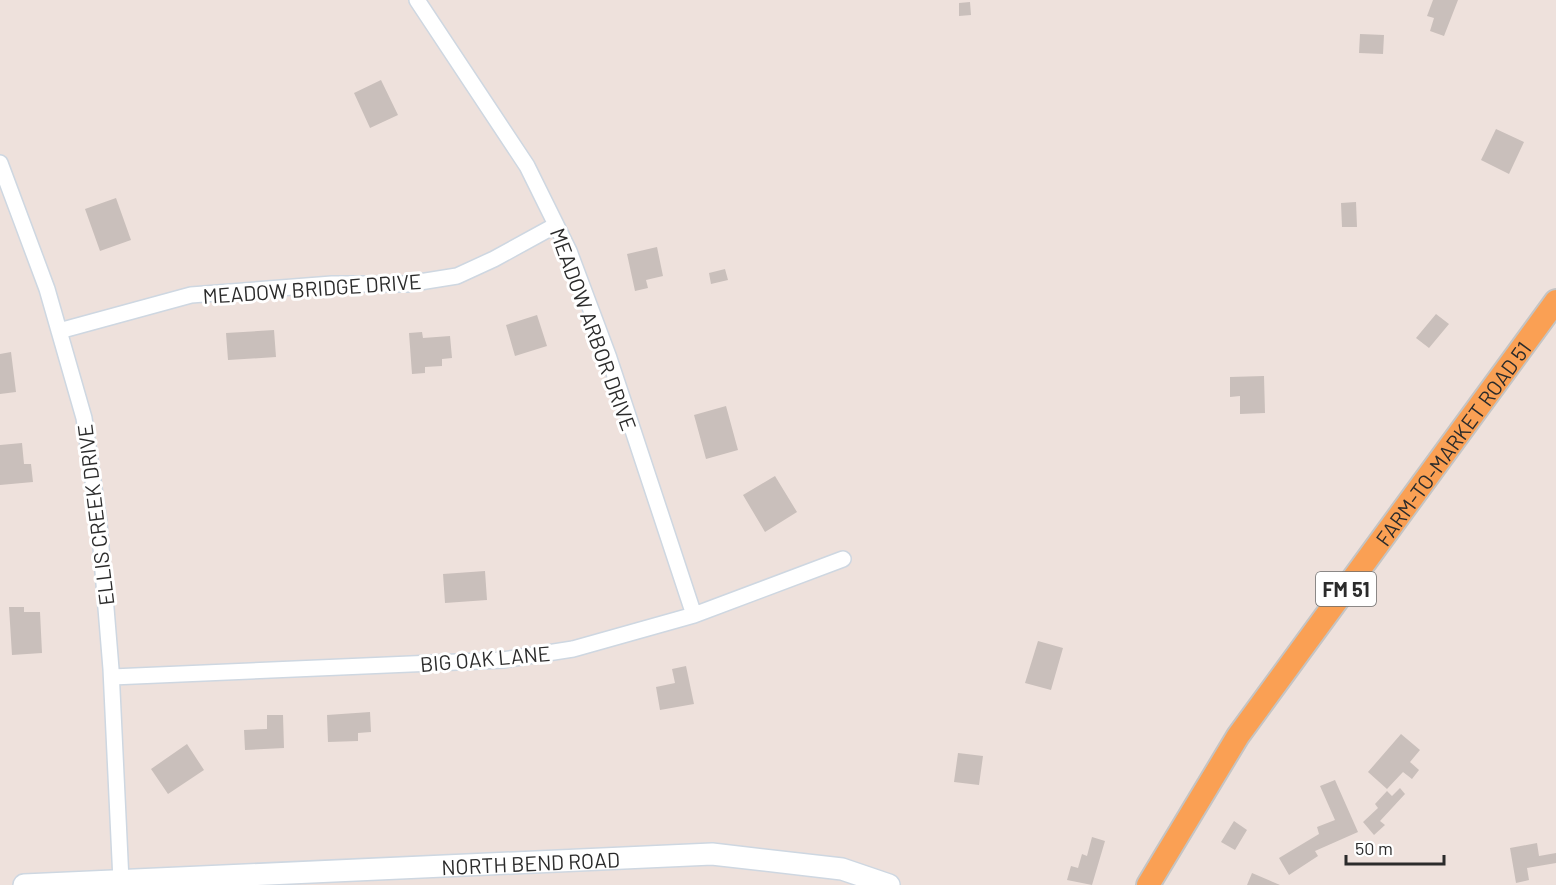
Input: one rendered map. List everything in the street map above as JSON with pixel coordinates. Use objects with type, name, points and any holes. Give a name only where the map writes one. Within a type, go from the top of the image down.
[{"type":"main road","name":"FARM-TO-MARKET ROAD 51","points":[[1148,885],[1244,728],[1556,301]]},
{"type":"street","name":"MEADOW ARBOR DRIVE","points":[[417,0],[527,165],[569,251],[609,358],[694,615]]},
{"type":"street","name":"ELLIS CREEK DRIVE","points":[[0,163],[47,290],[84,418],[99,523],[112,677],[121,881]]},
{"type":"street","name":"MEADOW BRIDGE DRIVE","points":[[59,331],[191,295],[332,284],[406,284],[457,276],[494,259],[556,225]]},
{"type":"street","name":"BIG OAK LANE","points":[[112,677],[503,660],[573,649],[694,615],[843,559]]},
{"type":"street","name":"NORTH BEND ROAD","points":[[24,885],[712,854],[842,869],[889,885]]},
{"type":"building","points":[[1433,0],[1458,0],[1444,36],[1430,31],[1434,18],[1427,16]]},
{"type":"building","points":[[970,2],[971,15],[959,16],[959,3]]},
{"type":"building","points":[[1360,34],[1384,35],[1383,54],[1359,53]]},
{"type":"building","points":[[381,80],[398,115],[370,128],[354,93]]},
{"type":"building","points":[[1496,129],[1524,142],[1509,174],[1481,160]]},
{"type":"building","points":[[116,198],[131,240],[100,251],[85,209]]},
{"type":"building","points":[[1356,202],[1357,227],[1342,227],[1341,203]]},
{"type":"building","points":[[657,247],[663,276],[646,280],[648,288],[635,291],[627,254]]},
{"type":"building","points":[[725,269],[728,280],[711,284],[709,273]]},
{"type":"building","points":[[1436,314],[1449,324],[1429,348],[1416,338]]},
{"type":"building","points":[[537,315],[547,346],[515,356],[506,325]]},
{"type":"building","points":[[274,330],[276,357],[228,360],[226,333]]},
{"type":"building","points":[[422,332],[423,338],[450,336],[452,358],[442,359],[442,366],[425,367],[425,373],[412,374],[409,333]]},
{"type":"building","points":[[11,352],[16,392],[0,394],[0,354]]},
{"type":"building","points":[[1264,376],[1265,413],[1240,414],[1240,396],[1230,397],[1230,377]]},
{"type":"building","points":[[726,406],[738,450],[706,459],[694,415]]},
{"type":"building","points":[[22,443],[24,464],[31,464],[33,482],[0,485],[0,445]]},
{"type":"building","points":[[775,476],[797,512],[765,532],[743,495]]},
{"type":"building","points":[[485,571],[487,600],[445,603],[443,574]]},
{"type":"building","points":[[9,607],[24,607],[24,612],[40,612],[42,653],[12,655]]},
{"type":"building","points":[[1038,641],[1063,648],[1051,690],[1025,683]]},
{"type":"building","points":[[686,666],[694,704],[660,710],[656,687],[675,683],[672,669]]},
{"type":"building","points":[[370,712],[371,732],[358,733],[358,741],[328,742],[327,715]]},
{"type":"building","points":[[267,715],[283,715],[284,748],[245,750],[244,730],[267,729]]},
{"type":"building","points":[[1401,734],[1420,750],[1410,762],[1419,770],[1412,779],[1403,772],[1387,789],[1368,772]]},
{"type":"building","points":[[187,744],[204,770],[168,794],[151,769]]},
{"type":"building","points":[[958,753],[983,756],[979,785],[954,782]]},
{"type":"building","points":[[1335,780],[1358,832],[1315,851],[1318,856],[1289,875],[1279,858],[1319,834],[1317,827],[1335,820],[1320,786]]},
{"type":"building","points":[[1400,788],[1405,794],[1380,821],[1385,825],[1374,835],[1363,822],[1378,808],[1375,804],[1387,791],[1392,796]]},
{"type":"building","points":[[1234,821],[1247,830],[1235,850],[1221,842]]},
{"type":"building","points":[[1092,837],[1105,841],[1092,885],[1067,880],[1071,866],[1078,868],[1082,854],[1087,856]]},
{"type":"building","points":[[1537,843],[1539,856],[1556,853],[1556,863],[1527,868],[1529,880],[1516,883],[1510,848]]},
{"type":"building","points":[[1252,873],[1280,885],[1247,885]]}]
